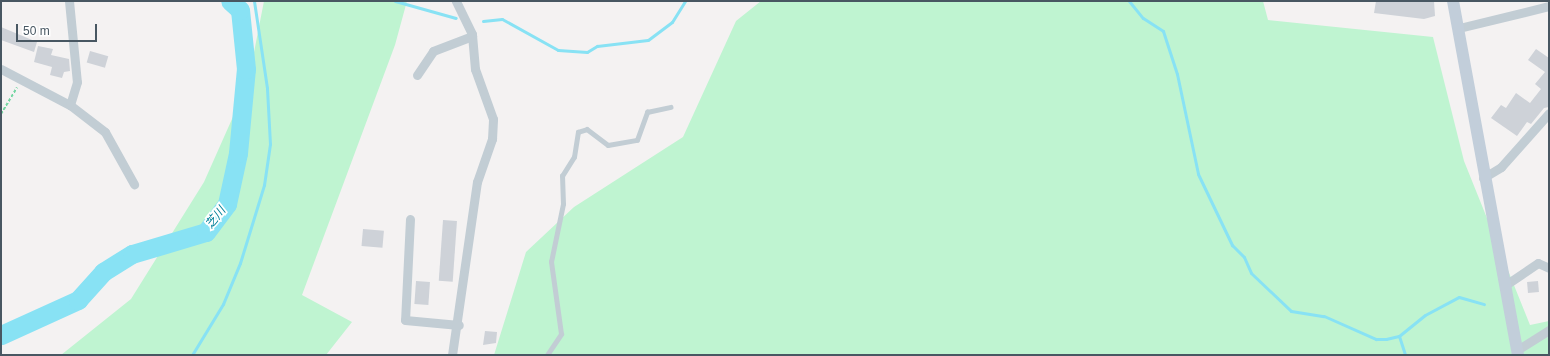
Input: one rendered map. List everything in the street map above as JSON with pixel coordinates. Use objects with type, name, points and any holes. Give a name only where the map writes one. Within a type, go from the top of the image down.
[{"type":"street","points":[[69,1],[77,82],[70,105]]},
{"type":"street","points":[[452,355],[459,325],[477,182],[492,139],[493,119],[475,69],[472,36],[466,15],[456,1]]},
{"type":"street","points":[[1454,1],[1483,178],[1517,353],[1549,330]]},
{"type":"street","points":[[1459,28],[1549,6]]},
{"type":"street","points":[[417,75],[433,51],[472,36]]},
{"type":"street","points":[[1,70],[70,105],[105,132],[134,184]]},
{"type":"street","points":[[1483,178],[1501,167],[1549,113]]},
{"type":"street","points":[[410,219],[405,320],[459,325]]},
{"type":"street","points":[[1504,286],[1538,263],[1549,268]]},
{"type":"lane","points":[[547,355],[561,334],[551,262],[563,204],[562,176],[574,157],[578,132],[587,129],[608,145],[637,140],[647,112],[670,107]]},
{"type":"path","points":[[1,114],[21,80]]},
{"type":"green space","points":[[264,1],[407,1],[395,45],[302,295],[352,322],[326,355],[61,355],[131,299],[204,182],[248,83]]},
{"type":"green space","points":[[761,1],[1263,1],[1268,20],[1433,37],[1464,161],[1530,325],[1549,321],[1549,355],[494,355],[526,252],[574,207],[683,137],[736,21]]},
{"type":"building","points":[[1376,1],[1434,1],[1435,16],[1424,19],[1374,13]]},
{"type":"building","points":[[1,27],[37,42],[34,52],[1,40]]},
{"type":"building","points":[[38,46],[53,49],[51,55],[69,59],[70,71],[64,72],[62,78],[50,75],[52,67],[34,62]]},
{"type":"building","points":[[1536,49],[1549,58],[1549,107],[1544,108],[1531,124],[1527,122],[1517,136],[1491,118],[1501,105],[1506,108],[1516,93],[1530,103],[1541,89],[1535,84],[1545,72],[1528,60]]},
{"type":"building","points":[[90,51],[108,56],[105,68],[87,63]]},
{"type":"building","points":[[443,220],[457,221],[453,282],[439,281]]},
{"type":"building","points":[[363,229],[384,231],[382,248],[362,246]]},
{"type":"building","points":[[416,281],[430,282],[428,305],[414,304]]},
{"type":"building","points":[[1538,281],[1539,292],[1528,293],[1527,282]]},
{"type":"building","points":[[485,331],[497,332],[496,343],[483,345]]},
{"type":"waterway","name":"芝川","points":[[1,335],[78,300],[103,272],[132,254],[206,232],[227,204],[238,153],[246,69],[240,10],[230,1]]},
{"type":"waterway","points":[[192,355],[223,304],[240,263],[264,185],[270,144],[267,88],[254,1]]},
{"type":"waterway","points":[[395,1],[456,18]]},
{"type":"waterway","points":[[483,21],[502,19],[558,50],[587,52],[597,46],[648,40],[672,22],[685,1]]},
{"type":"waterway","points":[[1129,1],[1143,18],[1163,31],[1177,74],[1198,174],[1232,245],[1244,257],[1251,273],[1291,311],[1324,316],[1376,339],[1386,339],[1399,336],[1425,315],[1459,297],[1484,304]]},
{"type":"waterway","points":[[1399,336],[1405,355]]}]
